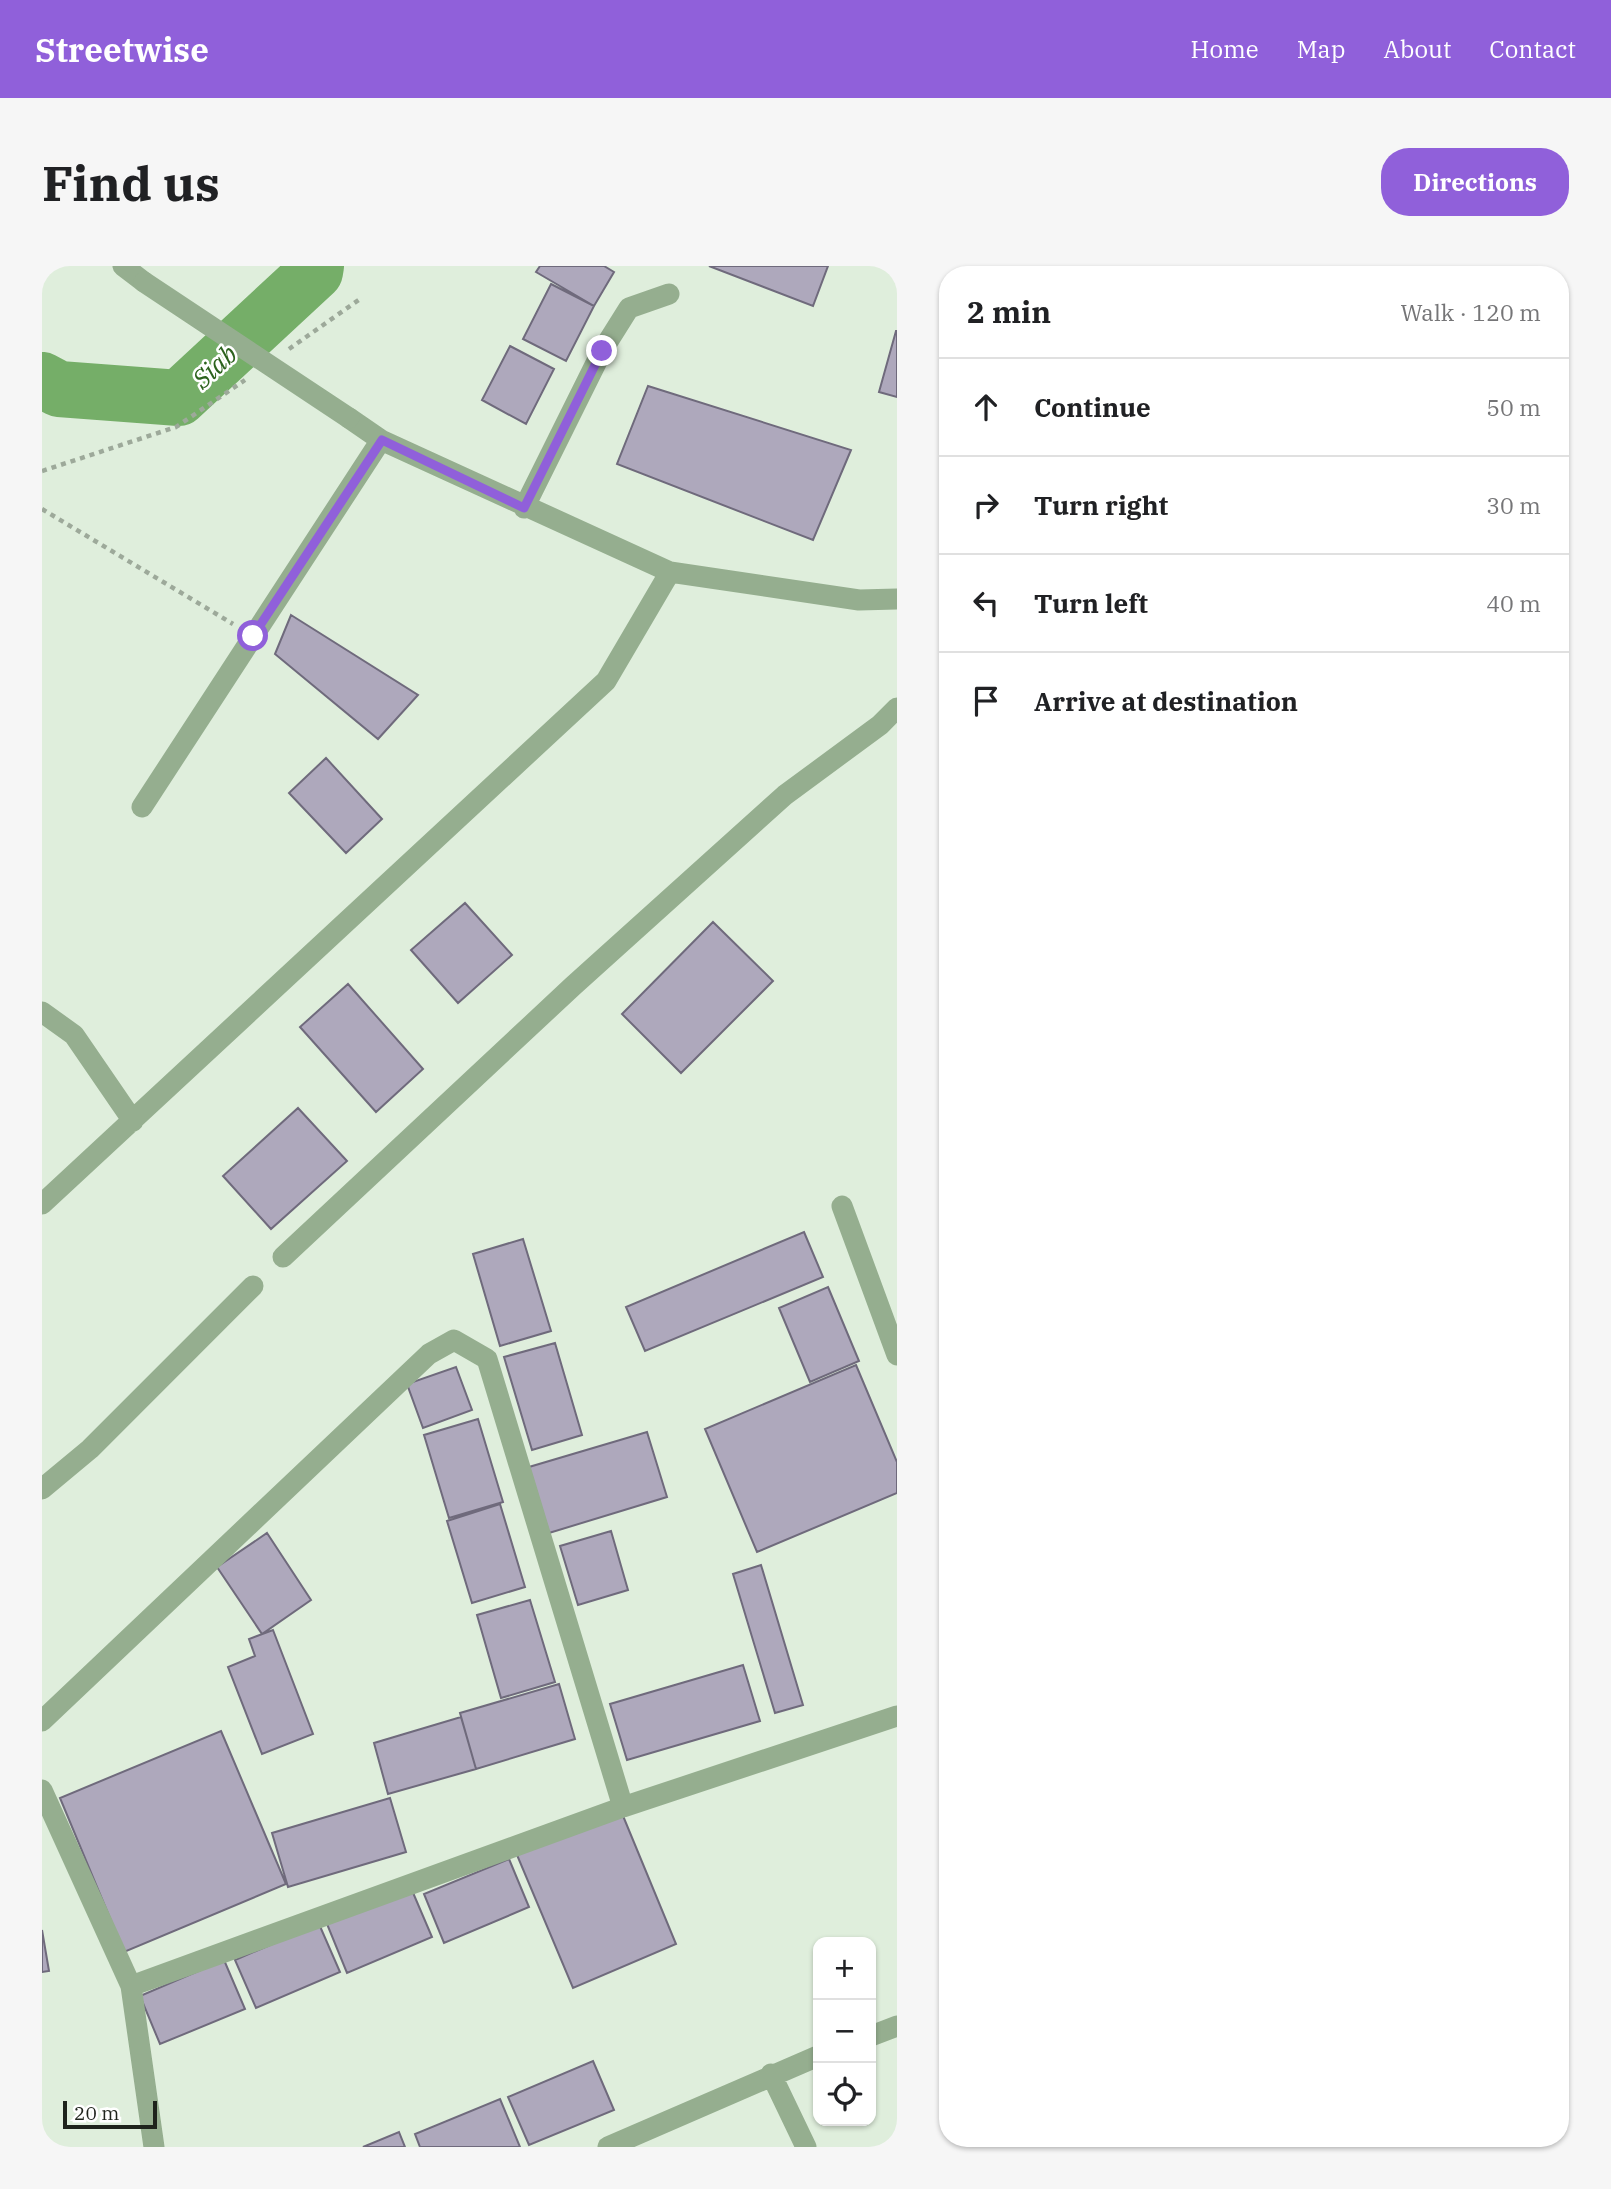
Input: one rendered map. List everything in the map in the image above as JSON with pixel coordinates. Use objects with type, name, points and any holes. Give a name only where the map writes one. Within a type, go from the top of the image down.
[{"type":"street","points":[[123,266],[382,440],[524,508],[670,572],[859,600],[897,599]]},
{"type":"street","points":[[524,508],[602,351],[629,308],[669,294]]},
{"type":"street","points":[[142,807],[382,440]]},
{"type":"street","points":[[42,1204],[606,681],[670,572]]},
{"type":"street","points":[[283,1257],[573,986],[785,795],[880,725],[897,708]]},
{"type":"street","points":[[42,1012],[74,1035],[133,1121]]},
{"type":"street","points":[[842,1206],[897,1355]]},
{"type":"street","points":[[42,1489],[90,1449],[253,1286]]},
{"type":"street","points":[[42,1721],[429,1354],[454,1340],[487,1359],[624,1807]]},
{"type":"street","points":[[131,1986],[624,1807],[897,1716]]},
{"type":"street","points":[[42,1790],[131,1986],[154,2147]]},
{"type":"street","points":[[876,2034],[897,2026]]},
{"type":"street","points":[[608,2147],[813,2058]]},
{"type":"street","points":[[771,2074],[806,2147]]},
{"type":"path","points":[[280,355],[360,299]]},
{"type":"path","points":[[42,471],[176,427],[245,379]]},
{"type":"path","points":[[42,509],[253,636]]},
{"type":"building","points":[[540,266],[604,266],[614,272],[594,306],[536,272]]},
{"type":"building","points":[[709,266],[828,266],[813,306]]},
{"type":"building","points":[[551,284],[594,306],[566,361],[523,339]]},
{"type":"building","points":[[897,331],[897,397],[879,392]]},
{"type":"building","points":[[510,346],[554,369],[526,424],[482,400]]},
{"type":"building","points":[[648,386],[851,450],[813,540],[617,464]]},
{"type":"building","points":[[291,615],[418,695],[378,739],[275,654]]},
{"type":"building","points":[[326,758],[382,819],[346,853],[289,793]]},
{"type":"building","points":[[465,903],[512,955],[458,1003],[411,950]]},
{"type":"building","points":[[713,922],[773,981],[681,1073],[622,1014]]},
{"type":"building","points":[[348,984],[423,1069],[376,1112],[300,1027]]},
{"type":"building","points":[[298,1108],[347,1161],[271,1229],[223,1176]]},
{"type":"building","points":[[804,1232],[823,1277],[645,1351],[626,1307]]},
{"type":"building","points":[[523,1239],[551,1331],[500,1346],[473,1254]]},
{"type":"building","points":[[828,1287],[859,1361],[810,1382],[779,1308]]},
{"type":"building","points":[[555,1343],[582,1435],[532,1450],[504,1357]]},
{"type":"building","points":[[856,1365],[897,1462],[897,1493],[757,1552],[705,1429]]},
{"type":"building","points":[[456,1367],[472,1410],[423,1428],[407,1384]]},
{"type":"building","points":[[478,1419],[503,1502],[449,1518],[424,1435]]},
{"type":"building","points":[[647,1432],[667,1497],[549,1533],[529,1467]]},
{"type":"building","points":[[500,1504],[525,1587],[472,1603],[447,1521]]},
{"type":"building","points":[[611,1531],[628,1590],[578,1605],[560,1546]]},
{"type":"building","points":[[267,1533],[311,1600],[262,1634],[217,1567]]},
{"type":"building","points":[[761,1565],[803,1705],[775,1713],[733,1574]]},
{"type":"building","points":[[530,1600],[555,1682],[501,1698],[477,1615]]},
{"type":"building","points":[[273,1630],[313,1734],[262,1754],[228,1667],[255,1656],[249,1639]]},
{"type":"building","points":[[743,1665],[760,1721],[627,1760],[610,1704]]},
{"type":"building","points":[[559,1684],[575,1739],[476,1769],[460,1713]]},
{"type":"building","points":[[461,1717],[476,1769],[388,1794],[374,1743]]},
{"type":"building","points":[[221,1731],[286,1884],[124,1952],[60,1798]]},
{"type":"building","points":[[390,1798],[406,1852],[288,1887],[272,1833]]},
{"type":"building","points":[[621,1811],[676,1944],[573,1988],[517,1855]]},
{"type":"building","points":[[509,1859],[529,1907],[444,1943],[424,1894]]},
{"type":"building","points":[[411,1888],[432,1937],[347,1973],[327,1924]]},
{"type":"building","points":[[319,1924],[340,1972],[256,2008],[235,1960]]},
{"type":"building","points":[[42,1930],[49,1971],[42,1972]]},
{"type":"building","points":[[224,1960],[245,2009],[160,2044],[140,1996]]},
{"type":"building","points":[[593,2061],[614,2110],[529,2145],[508,2097]]},
{"type":"building","points":[[500,2099],[520,2147],[420,2147],[415,2134]]},
{"type":"building","points":[[399,2132],[405,2147],[363,2147]]},
{"type":"waterway","name":"Siab","points":[[42,380],[59,389],[179,398],[315,272],[316,266]]},
{"type":"route","points":[[253,636],[382,440],[524,508],[602,351]]}]
